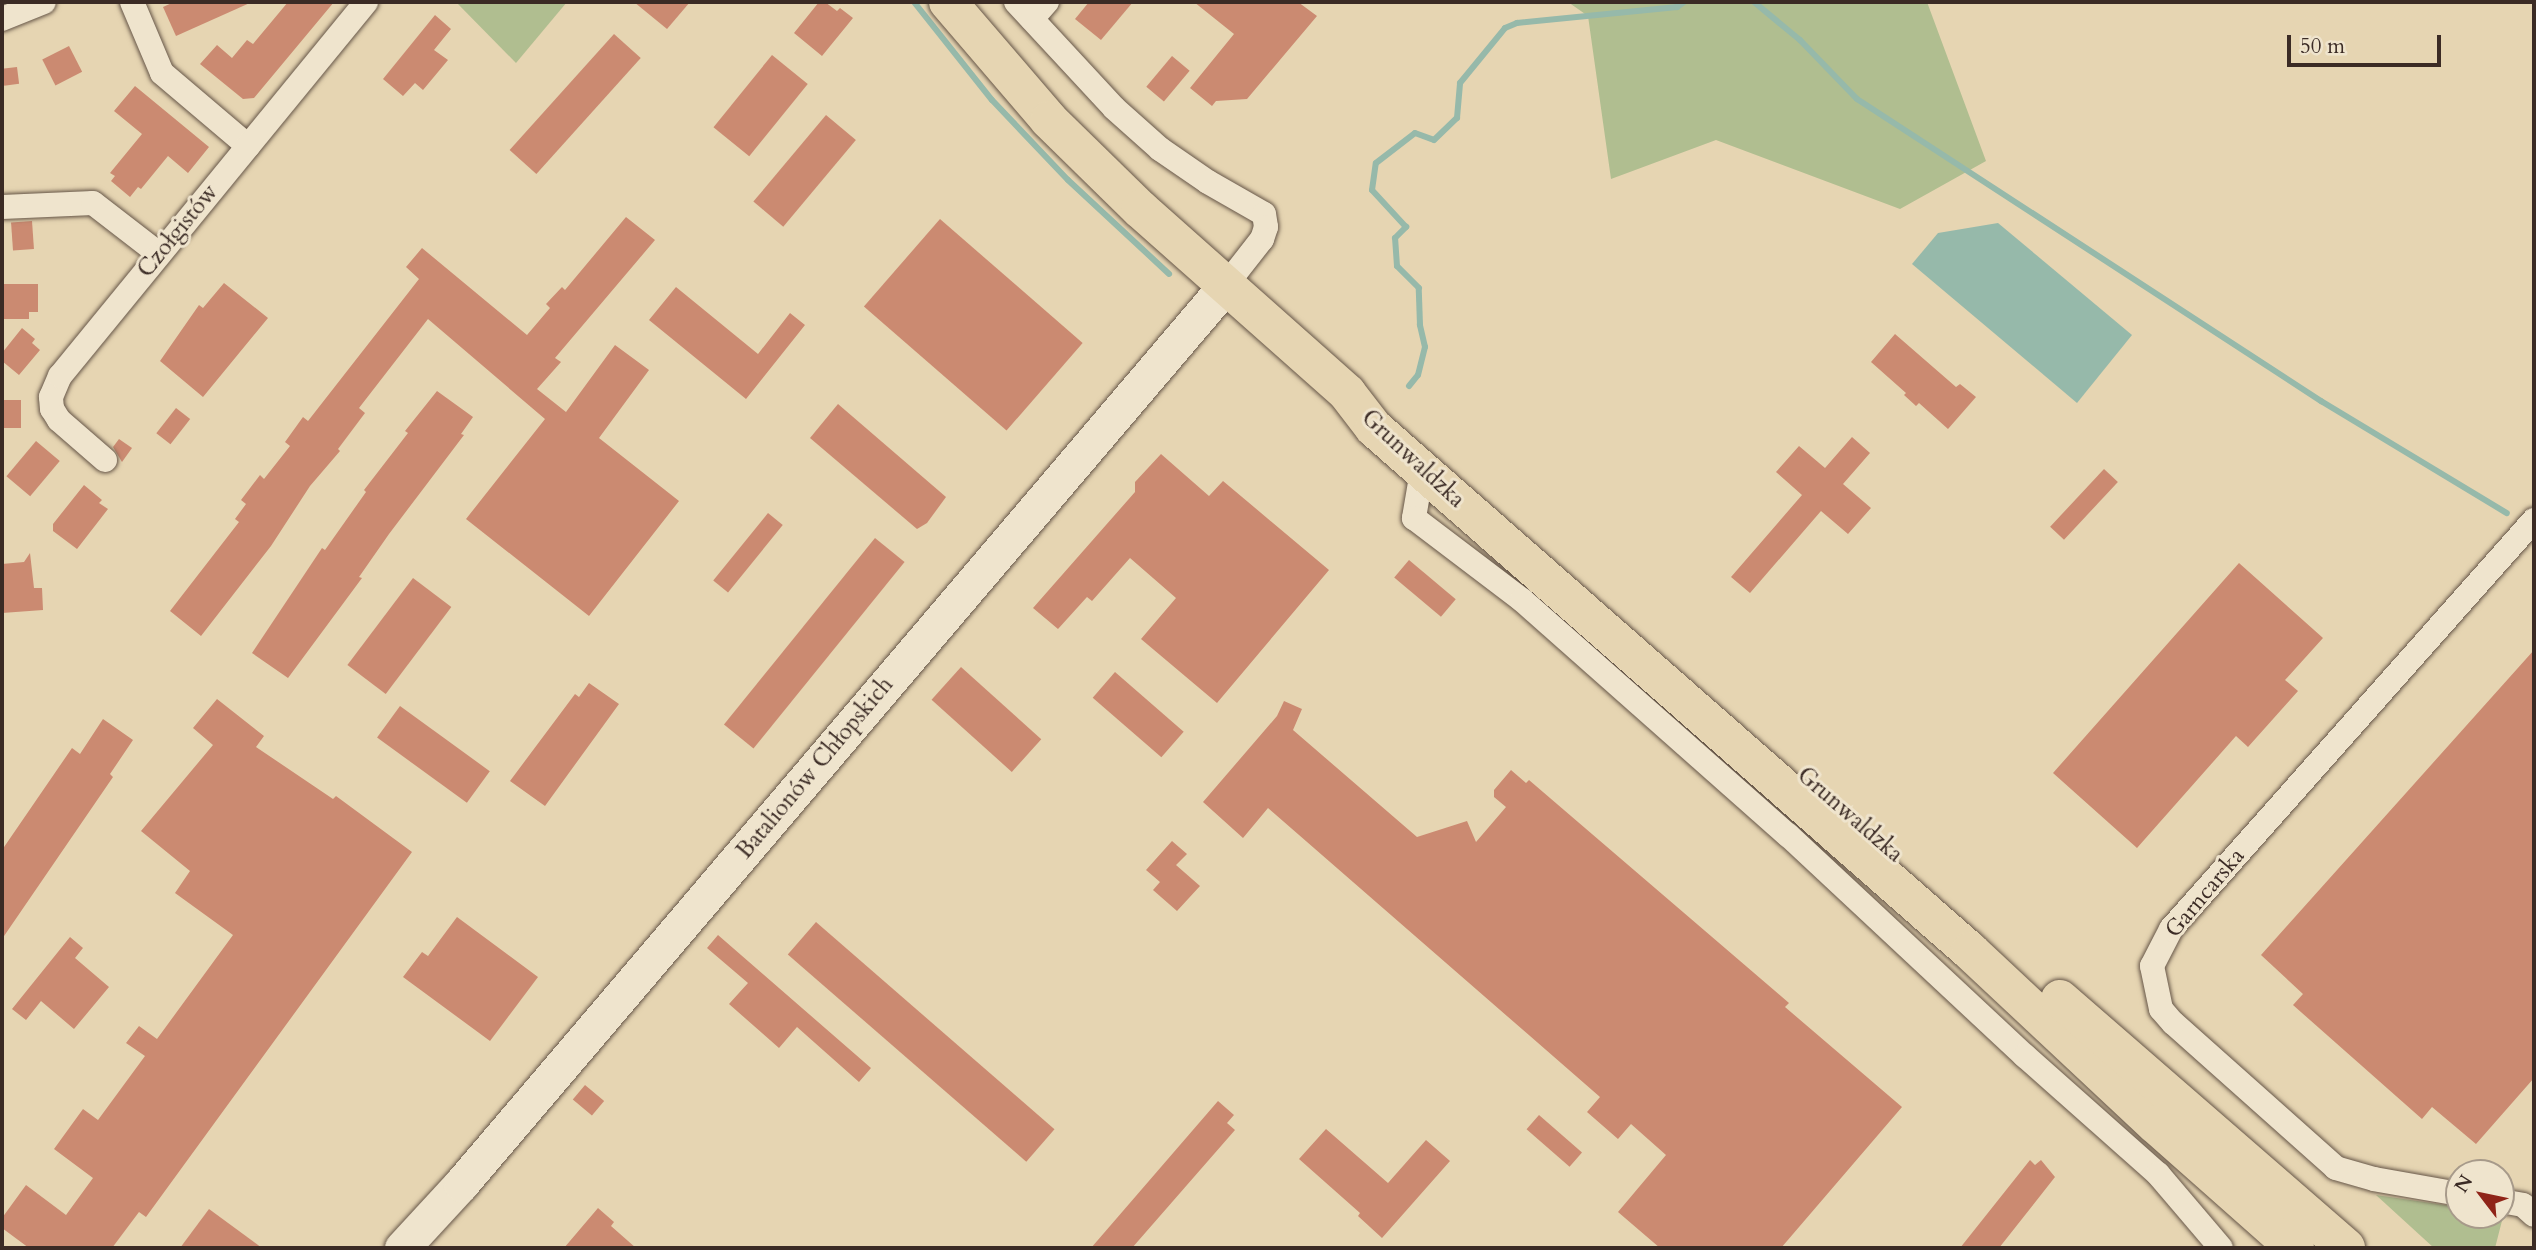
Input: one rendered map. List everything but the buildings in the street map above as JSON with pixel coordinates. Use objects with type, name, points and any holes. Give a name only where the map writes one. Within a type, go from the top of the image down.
[{"type":"main road","name":"Grunwaldzka","points":[[948,2],[1049,120],[1140,209],[1347,393],[1374,428],[2001,979],[2155,1124],[2295,1248]]},
{"type":"main road","name":"Grunwaldzka","points":[[1347,393],[1387,414],[2346,1248]]},
{"type":"street","points":[[2,19],[44,2]]},
{"type":"street","points":[[132,2],[162,73],[248,146]]},
{"type":"street","name":"Czołgistów","points":[[105,460],[59,420],[51,409],[51,397],[60,376],[366,2]]},
{"type":"street","points":[[1032,7],[1114,108],[1160,149],[1208,182],[1264,214],[1266,227],[1262,239],[1226,285]]},
{"type":"street","points":[[2,207],[93,203],[159,254]]},
{"type":"street","name":"Batalionów Chłopskich","points":[[402,1248],[478,1164],[1226,285]]},
{"type":"street","points":[[1422,471],[1414,518],[1522,600],[1788,835],[2025,1056],[2158,1174],[2221,1248]]},
{"type":"street","name":"Garncarska","points":[[2445,1192],[2374,1180],[2336,1168],[2173,1023],[2161,1009],[2152,966],[2171,929],[2534,520]]},
{"type":"street","points":[[2515,1204],[2523,1205],[2534,1215]]},
{"type":"shaded area","points":[[456,2],[567,2],[516,63]]},
{"type":"shaded area","points":[[1568,2],[1927,2],[1986,161],[1900,209],[1716,140],[1611,179],[1588,16]]},
{"type":"shaded area","points":[[1998,223],[2132,335],[2077,403],[1912,264],[1938,233]]},
{"type":"shaded area","points":[[2376,1195],[2445,1205],[2445,1229],[2500,1229],[2495,1248],[2434,1248]]},
{"type":"waterway","points":[[914,2],[992,100],[1068,180],[1169,274]]},
{"type":"waterway","points":[[1409,386],[1418,375],[1425,347],[1420,325],[1419,288],[1397,266],[1395,238],[1406,227],[1372,190],[1376,163],[1415,133],[1434,140],[1457,118],[1460,83],[1505,28],[1517,23],[1677,7],[1684,2]]},
{"type":"waterway","points":[[1754,2],[1800,40],[1857,99],[2321,401],[2507,513]]}]
